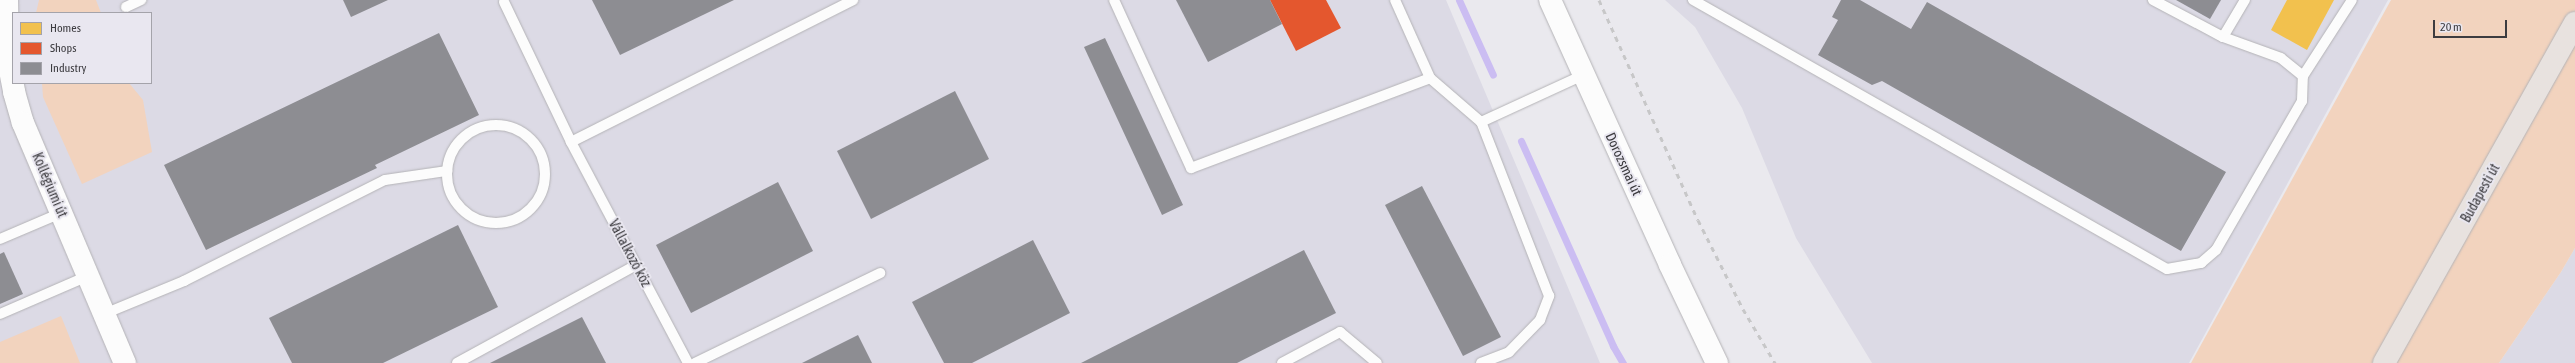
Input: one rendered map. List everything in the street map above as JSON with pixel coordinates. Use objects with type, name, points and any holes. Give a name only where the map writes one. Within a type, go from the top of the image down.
[{"type":"main road","name":"Kollégiumi út","points":[[7,0],[4,61],[23,123],[104,314],[121,362]]},
{"type":"main road","name":"Dorozsmai út","points":[[1550,0],[1717,363]]},
{"type":"main road","name":"Budapesti út","points":[[2384,363],[2575,22]]},
{"type":"main road","name":"Dorozsmai út","points":[[1700,327],[1729,363]]},
{"type":"lane","points":[[126,7],[141,0]]},
{"type":"lane","points":[[571,142],[853,0]]},
{"type":"lane","points":[[1114,0],[1191,168],[1430,78]]},
{"type":"lane","points":[[1395,0],[1430,78],[1481,122],[1549,296],[1540,320],[1509,352],[1481,363]]},
{"type":"lane","points":[[1693,0],[2167,268],[2201,263],[2216,250],[2302,101],[2303,76],[2352,0]]},
{"type":"lane","points":[[2153,0],[2224,37],[2281,58],[2303,76]]},
{"type":"lane","points":[[2224,37],[2245,0]]},
{"type":"lane","name":"Vállalkozó köz","points":[[504,2],[571,142],[688,363]]},
{"type":"lane","points":[[1481,122],[1584,75]]},
{"type":"lane","points":[[495,125],[509,127],[522,132],[533,142],[542,154],[545,168],[545,182],[541,196],[533,208],[522,217],[495,224],[470,216],[460,208],[448,184],[447,171],[450,157],[457,144],[474,131],[495,125]]},
{"type":"lane","points":[[104,314],[184,281],[385,180],[447,171]]},
{"type":"lane","points":[[0,239],[61,212]]},
{"type":"lane","points":[[457,363],[636,265]]},
{"type":"lane","points":[[695,363],[880,273]]},
{"type":"lane","points":[[0,314],[88,276]]},
{"type":"lane","points":[[1282,363],[1340,332],[1377,363]]},
{"type":"shaded area","points":[[0,0],[1446,0],[1600,363],[0,363]]},
{"type":"shaded area","points":[[39,0],[96,0],[101,12],[36,12]]},
{"type":"shaded area","points":[[1665,0],[2388,0],[2189,363],[1872,363],[1796,238],[1742,108],[1695,27]]},
{"type":"shaded area","points":[[2391,0],[2575,0],[2575,248],[2561,272],[2499,363],[2191,363]]},
{"type":"shaded area","points":[[42,84],[130,84],[143,100],[152,152],[82,184],[43,97]]},
{"type":"shaded area","points":[[2575,248],[2575,363],[2499,363],[2561,272]]},
{"type":"shaded area","points":[[61,316],[80,363],[0,363],[0,342]]},
{"type":"building: Homes","points":[[2287,0],[2334,0],[2307,50],[2271,30]]},
{"type":"building: Shops","points":[[1270,0],[1326,0],[1341,28],[1296,51]]},
{"type":"building: Industry","points":[[343,0],[388,0],[351,17]]},
{"type":"building: Industry","points":[[592,0],[734,0],[620,55]]},
{"type":"building: Industry","points":[[1176,0],[1270,0],[1282,24],[1208,62]]},
{"type":"building: Industry","points":[[1841,0],[1860,0],[1911,29],[1927,2],[2226,172],[2181,251],[1882,81],[1872,85],[1818,55],[1838,20],[1832,17]]},
{"type":"building: Industry","points":[[2176,0],[2221,0],[2210,19]]},
{"type":"building: Industry","points":[[439,33],[479,115],[375,165],[377,168],[206,250],[164,165]]},
{"type":"building: Industry","points":[[1105,38],[1183,205],[1162,215],[1084,47]]},
{"type":"building: Industry","points":[[955,91],[989,159],[871,219],[837,151]]},
{"type":"building: Industry","points":[[778,182],[813,251],[691,313],[656,245]]},
{"type":"building: Industry","points":[[1422,186],[1501,337],[1463,356],[1385,205]]},
{"type":"building: Industry","points":[[458,225],[498,307],[383,363],[292,363],[269,318]]},
{"type":"building: Industry","points":[[1033,240],[1070,313],[972,363],[944,363],[912,302]]},
{"type":"building: Industry","points":[[1304,250],[1336,313],[1237,363],[1081,363]]},
{"type":"building: Industry","points":[[4,252],[23,294],[0,304],[0,254]]},
{"type":"building: Industry","points":[[582,317],[606,363],[490,363]]},
{"type":"building: Industry","points":[[858,335],[872,363],[802,363]]},
{"type":"waterway","points":[[1459,0],[1493,75]]},
{"type":"waterway","points":[[1521,141],[1613,346],[1623,363]]},
{"type":"railway","points":[[1599,0],[1698,220],[1743,309],[1775,363]]}]
